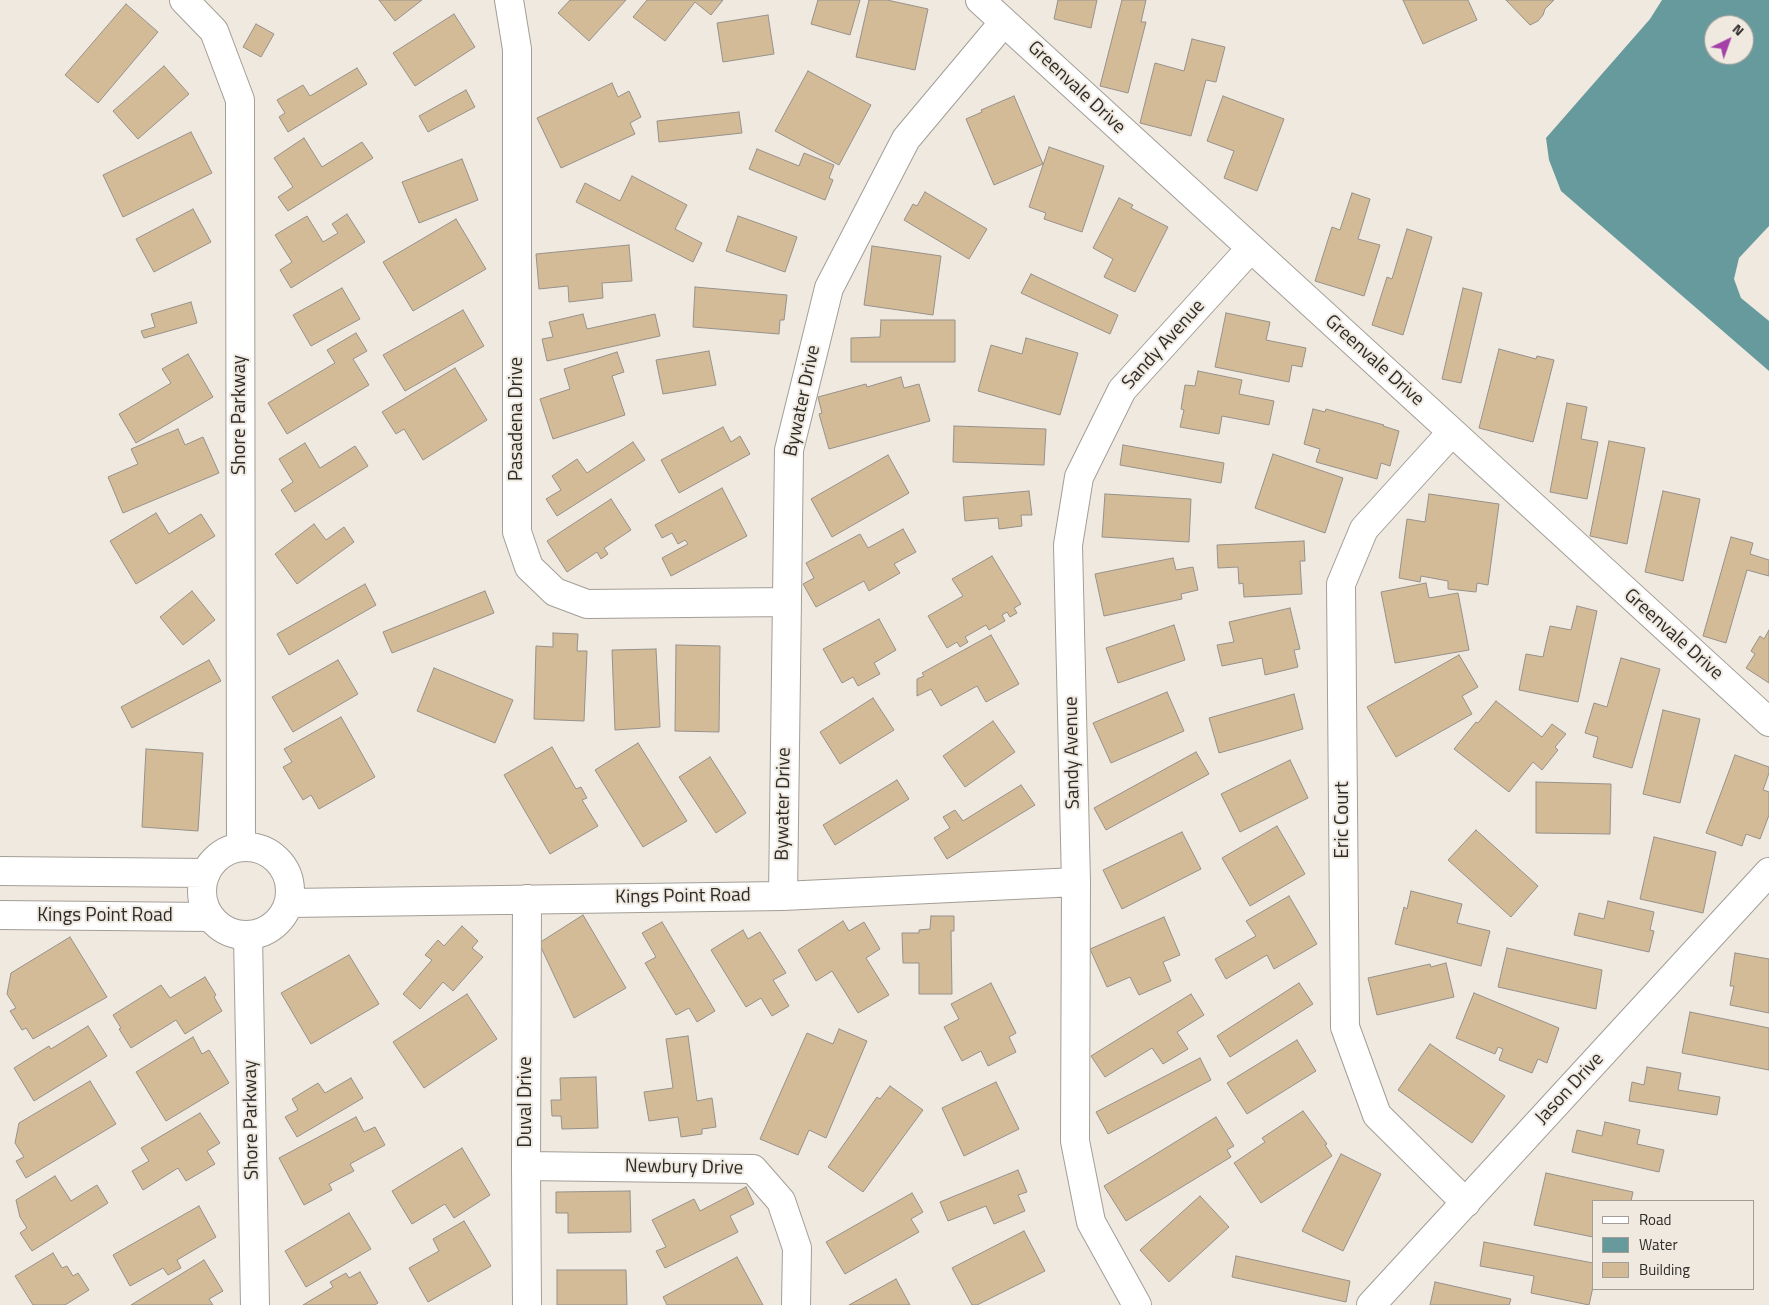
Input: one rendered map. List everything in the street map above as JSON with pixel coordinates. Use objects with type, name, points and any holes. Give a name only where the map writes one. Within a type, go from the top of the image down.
[{"type":"street","name":"Shore Parkway","points":[[184,0],[214,31],[240,100],[241,847]]},
{"type":"street","name":"Pasadena Drive","points":[[509,0],[517,49],[517,532],[529,567],[555,592],[587,604],[788,602]]},
{"type":"street","name":"Greenvale Drive","points":[[980,0],[1769,722]]},
{"type":"street","name":"Bywater Drive","points":[[783,896],[788,602],[788,450],[829,288],[906,139],[1004,22]]},
{"type":"street","name":"Sandy Avenue","points":[[1137,1305],[1091,1222],[1075,1140],[1076,882],[1068,546],[1079,477],[1122,390],[1251,248]]},
{"type":"street","name":"Eric Court","points":[[1452,432],[1364,529],[1341,584],[1344,1027],[1377,1115],[1466,1203]]},
{"type":"street","points":[[241,847],[256,848],[270,854],[280,863],[287,875],[290,888],[289,903],[283,916],[274,926],[262,933],[248,936],[234,934],[221,927],[210,917],[204,903],[202,888],[206,873],[214,860],[226,852],[241,847]]},
{"type":"street","points":[[0,871],[206,873]]},
{"type":"street","name":"Jason Drive","points":[[1371,1305],[1769,872]]},
{"type":"street","name":"Kings Point Road","points":[[289,903],[783,896],[1076,882]]},
{"type":"street","name":"Duval Drive","points":[[527,899],[527,1305]]},
{"type":"street","name":"Kings Point Road","points":[[0,915],[210,917]]},
{"type":"street","name":"Shore Parkway","points":[[248,936],[255,1305]]},
{"type":"street","name":"Newbury Drive","points":[[526,1166],[753,1169],[781,1201],[794,1238],[796,1248],[796,1305]]},
{"type":"water","points":[[1662,0],[1769,0],[1769,226],[1739,258],[1734,279],[1741,298],[1769,321],[1769,371],[1561,191],[1549,160],[1546,138],[1650,19]]},
{"type":"building","points":[[379,0],[422,0],[395,21]]},
{"type":"building","points":[[570,0],[626,0],[589,41],[558,13]]},
{"type":"building","points":[[647,0],[723,0],[711,15],[695,2],[665,41],[633,17]]},
{"type":"building","points":[[818,0],[860,0],[850,35],[811,24]]},
{"type":"building","points":[[869,0],[887,0],[928,9],[915,70],[856,57]]},
{"type":"building","points":[[1058,0],[1097,0],[1091,28],[1054,19]]},
{"type":"building","points":[[1122,0],[1146,0],[1141,22],[1146,22],[1128,93],[1100,86]]},
{"type":"building","points":[[1403,0],[1468,0],[1477,20],[1423,44]]},
{"type":"building","points":[[1506,0],[1554,0],[1545,9],[1538,21],[1530,25]]},
{"type":"building","points":[[126,4],[158,32],[98,103],[65,75]]},
{"type":"building","points":[[454,14],[475,47],[415,86],[393,53]]},
{"type":"building","points":[[768,15],[774,54],[723,62],[717,23]]},
{"type":"building","points":[[256,24],[274,34],[261,57],[243,47]]},
{"type":"building","points":[[1192,39],[1225,47],[1216,82],[1206,80],[1191,136],[1140,123],[1155,63],[1184,71]]},
{"type":"building","points":[[164,66],[189,94],[138,139],[113,111]]},
{"type":"building","points":[[357,68],[367,84],[288,132],[279,117],[285,113],[277,100],[303,85],[310,96]]},
{"type":"building","points":[[808,71],[871,105],[839,165],[775,131]]},
{"type":"building","points":[[612,83],[618,97],[629,91],[641,117],[630,123],[635,134],[561,168],[537,118]]},
{"type":"building","points":[[466,90],[475,107],[428,132],[419,116]]},
{"type":"building","points":[[1014,96],[1043,164],[994,185],[966,119],[982,112],[981,110]]},
{"type":"building","points":[[1223,96],[1284,119],[1257,191],[1224,178],[1234,151],[1207,141]]},
{"type":"building","points":[[739,112],[742,133],[659,142],[657,121]]},
{"type":"building","points":[[191,132],[212,173],[123,217],[103,175]]},
{"type":"building","points":[[304,138],[322,167],[362,142],[373,158],[288,211],[278,197],[293,187],[274,158]]},
{"type":"building","points":[[1049,147],[1104,166],[1082,232],[1044,219],[1046,213],[1029,207]]},
{"type":"building","points":[[757,149],[799,166],[804,153],[834,165],[829,178],[833,180],[825,200],[749,169]]},
{"type":"building","points":[[462,159],[478,200],[419,223],[402,182]]},
{"type":"building","points":[[632,176],[687,205],[675,229],[702,243],[693,262],[576,202],[585,183],[620,201]]},
{"type":"building","points":[[925,192],[987,229],[969,259],[904,220],[913,204],[917,206]]},
{"type":"building","points":[[1352,193],[1370,199],[1358,239],[1380,245],[1364,296],[1315,281],[1332,227],[1340,230]]},
{"type":"building","points":[[1119,198],[1133,205],[1131,208],[1168,227],[1135,292],[1104,277],[1113,259],[1093,248]]},
{"type":"building","points":[[193,209],[211,242],[154,272],[136,239]]},
{"type":"building","points":[[347,214],[365,242],[291,288],[280,270],[292,262],[275,235],[307,216],[323,242],[338,233],[332,224]]},
{"type":"building","points":[[738,216],[797,237],[785,272],[726,251]]},
{"type":"building","points":[[456,219],[486,269],[413,311],[383,262]]},
{"type":"building","points":[[1407,229],[1432,237],[1403,335],[1372,325],[1387,277],[1392,279]]},
{"type":"building","points":[[629,245],[632,281],[602,283],[603,298],[569,302],[568,286],[539,289],[536,254]]},
{"type":"building","points":[[872,246],[941,256],[933,315],[864,305]]},
{"type":"building","points":[[1031,274],[1118,315],[1110,334],[1021,293]]},
{"type":"building","points":[[695,287],[787,295],[784,320],[780,320],[779,334],[693,327]]},
{"type":"building","points":[[342,288],[360,319],[311,346],[293,315]]},
{"type":"building","points":[[1463,288],[1482,293],[1461,383],[1442,379]]},
{"type":"building","points":[[191,302],[197,323],[144,338],[141,331],[155,327],[151,314]]},
{"type":"building","points":[[463,310],[484,346],[405,391],[383,355]]},
{"type":"building","points":[[1226,313],[1270,322],[1266,340],[1306,348],[1302,367],[1292,365],[1289,382],[1215,367]]},
{"type":"building","points":[[583,314],[587,329],[655,314],[660,336],[547,361],[542,339],[553,337],[549,322]]},
{"type":"building","points":[[881,320],[955,320],[955,362],[851,362],[851,338],[880,337]]},
{"type":"building","points":[[356,333],[367,351],[353,359],[369,385],[287,434],[268,403],[335,363],[327,350]]},
{"type":"building","points":[[1026,338],[1078,353],[1060,415],[978,391],[991,345],[1022,354]]},
{"type":"building","points":[[1499,349],[1536,359],[1537,356],[1554,360],[1533,442],[1479,428]]},
{"type":"building","points":[[709,351],[716,385],[663,394],[656,360]]},
{"type":"building","points":[[617,352],[624,372],[612,376],[625,415],[553,439],[540,399],[570,389],[564,369]]},
{"type":"building","points":[[188,354],[213,397],[136,443],[119,414],[171,383],[162,369]]},
{"type":"building","points":[[455,368],[487,420],[423,460],[404,429],[396,434],[382,412]]},
{"type":"building","points":[[1198,371],[1242,380],[1239,394],[1274,401],[1269,425],[1222,416],[1219,434],[1180,427],[1184,410],[1181,409],[1185,385],[1195,386]]},
{"type":"building","points":[[901,377],[904,388],[919,384],[930,421],[829,449],[819,414],[822,413],[818,397],[866,384],[867,387]]},
{"type":"building","points":[[1567,403],[1587,407],[1581,439],[1598,442],[1587,499],[1550,492]]},
{"type":"building","points":[[1313,409],[1325,412],[1326,409],[1399,431],[1390,466],[1381,463],[1377,479],[1316,462],[1320,449],[1304,444]]},
{"type":"building","points":[[954,426],[1046,429],[1044,465],[953,462]]},
{"type":"building","points":[[723,427],[731,442],[740,436],[750,454],[679,493],[661,460]]},
{"type":"building","points":[[178,429],[185,445],[203,437],[219,473],[123,513],[108,477],[138,464],[131,449]]},
{"type":"building","points":[[1609,441],[1645,448],[1627,544],[1590,536]]},
{"type":"building","points":[[633,442],[645,460],[557,516],[546,499],[561,490],[552,476],[577,459],[587,473]]},
{"type":"building","points":[[305,443],[320,468],[355,446],[368,466],[295,512],[281,490],[293,482],[279,459]]},
{"type":"building","points":[[1123,445],[1224,463],[1221,483],[1120,465]]},
{"type":"building","points":[[1273,454],[1343,478],[1325,533],[1255,508]]},
{"type":"building","points":[[888,455],[909,493],[832,537],[811,499]]},
{"type":"building","points":[[722,488],[747,536],[671,576],[662,558],[688,544],[685,540],[678,544],[672,533],[662,538],[655,525]]},
{"type":"building","points":[[1029,491],[1032,515],[1021,515],[1022,526],[999,529],[998,518],[965,521],[963,497]]},
{"type":"building","points":[[1663,491],[1700,499],[1683,581],[1645,572]]},
{"type":"building","points":[[1105,494],[1191,499],[1189,542],[1102,537]]},
{"type":"building","points":[[1429,494],[1499,504],[1488,585],[1477,583],[1476,592],[1448,589],[1448,581],[1421,576],[1420,582],[1399,578],[1407,519],[1425,522]]},
{"type":"building","points":[[611,499],[631,530],[604,548],[608,554],[601,559],[597,552],[567,572],[547,541]]},
{"type":"building","points":[[156,513],[169,534],[201,514],[215,536],[136,584],[110,541]]},
{"type":"building","points":[[314,524],[326,540],[344,527],[354,542],[297,584],[275,554]]},
{"type":"building","points":[[903,529],[916,552],[894,564],[900,573],[869,591],[864,581],[816,607],[803,584],[814,578],[806,563],[860,534],[868,548]]},
{"type":"building","points":[[1731,537],[1753,543],[1750,554],[1769,560],[1769,576],[1747,570],[1726,643],[1703,636]]},
{"type":"building","points":[[1304,541],[1305,561],[1300,561],[1302,594],[1244,597],[1243,583],[1239,584],[1238,567],[1218,568],[1217,545]]},
{"type":"building","points":[[992,556],[1021,604],[1014,608],[1017,613],[1010,617],[1007,612],[1002,615],[1005,621],[989,630],[986,625],[965,637],[968,642],[960,647],[957,642],[947,648],[928,616],[963,596],[952,579]]},
{"type":"building","points":[[1173,558],[1176,570],[1193,567],[1198,590],[1181,594],[1182,599],[1104,616],[1095,574]]},
{"type":"building","points":[[1426,583],[1429,598],[1458,593],[1469,650],[1395,663],[1381,592]]},
{"type":"building","points":[[365,584],[376,605],[289,655],[277,634]]},
{"type":"building","points":[[192,591],[215,620],[183,645],[160,617]]},
{"type":"building","points":[[485,591],[494,613],[392,653],[383,632]]},
{"type":"building","points":[[1577,606],[1597,611],[1578,702],[1519,690],[1526,654],[1543,657],[1550,626],[1571,630]]},
{"type":"building","points":[[1290,608],[1300,649],[1294,650],[1298,667],[1265,675],[1262,658],[1222,666],[1217,645],[1234,642],[1229,622]]},
{"type":"building","points":[[879,619],[896,650],[874,663],[880,674],[858,686],[853,677],[842,683],[823,649]]},
{"type":"building","points":[[1174,625],[1185,660],[1118,683],[1106,648]]},
{"type":"building","points":[[1769,630],[1769,683],[1746,668],[1755,654],[1751,651],[1760,636],[1764,639]]},
{"type":"building","points":[[553,633],[578,634],[577,651],[587,651],[584,721],[534,719],[536,646],[553,647]]},
{"type":"building","points":[[991,635],[1019,684],[986,702],[977,686],[941,706],[931,689],[917,696],[917,679],[924,676],[922,673]]},
{"type":"building","points":[[676,645],[720,646],[719,732],[675,731]]},
{"type":"building","points":[[656,649],[660,727],[615,730],[612,650]]},
{"type":"building","points":[[1459,655],[1478,687],[1462,696],[1472,714],[1396,757],[1367,707]]},
{"type":"building","points":[[1621,658],[1660,669],[1632,768],[1593,757],[1598,737],[1585,733],[1594,703],[1607,707]]},
{"type":"building","points":[[209,660],[221,681],[132,728],[121,707]]},
{"type":"building","points":[[338,660],[358,694],[293,732],[272,697]]},
{"type":"building","points":[[434,668],[513,700],[495,743],[417,711]]},
{"type":"building","points":[[1167,692],[1184,731],[1111,763],[1093,723]]},
{"type":"building","points":[[1294,694],[1303,729],[1219,753],[1209,718]]},
{"type":"building","points":[[873,698],[894,730],[840,764],[820,732]]},
{"type":"building","points":[[1496,701],[1542,737],[1552,724],[1566,734],[1555,747],[1558,750],[1542,770],[1533,762],[1509,792],[1454,749]]},
{"type":"building","points":[[1663,710],[1700,719],[1680,803],[1643,794]]},
{"type":"building","points":[[341,717],[375,777],[319,809],[311,795],[303,800],[283,767],[292,762],[284,749]]},
{"type":"building","points":[[993,721],[1015,752],[965,787],[943,756]]},
{"type":"building","points":[[638,743],[687,821],[643,847],[595,770]]},
{"type":"building","points":[[552,747],[576,789],[581,787],[587,798],[582,800],[598,826],[550,854],[504,775]]},
{"type":"building","points":[[146,749],[203,753],[198,831],[142,827]]},
{"type":"building","points":[[1196,752],[1209,774],[1106,830],[1094,808]]},
{"type":"building","points":[[1735,755],[1769,767],[1769,773],[1763,790],[1769,792],[1769,815],[1760,839],[1746,834],[1742,846],[1706,833]]},
{"type":"building","points":[[710,757],[746,813],[716,833],[679,777]]},
{"type":"building","points":[[1290,760],[1308,798],[1240,832],[1221,794]]},
{"type":"building","points":[[897,780],[909,799],[835,845],[823,825]]},
{"type":"building","points":[[1536,782],[1611,784],[1610,834],[1536,833]]},
{"type":"building","points":[[1021,785],[1035,805],[947,859],[934,838],[950,828],[943,817],[955,810],[963,821]]},
{"type":"building","points":[[1277,826],[1305,874],[1250,906],[1222,858]]},
{"type":"building","points":[[1476,830],[1538,886],[1511,917],[1448,860]]},
{"type":"building","points":[[1182,832],[1201,869],[1122,909],[1103,870]]},
{"type":"building","points":[[1654,837],[1716,852],[1703,913],[1640,899]]},
{"type":"building","points":[[1411,891],[1462,904],[1457,923],[1490,931],[1481,966],[1395,944],[1404,907],[1407,909]]},
{"type":"building","points":[[1289,896],[1317,944],[1274,969],[1267,955],[1226,979],[1215,959],[1256,936],[1246,921]]},
{"type":"building","points":[[1608,901],[1654,912],[1650,930],[1654,931],[1649,952],[1574,935],[1579,913],[1604,919]]},
{"type":"building","points":[[583,915],[626,988],[574,1018],[539,943]]},
{"type":"building","points":[[931,916],[954,916],[954,931],[951,931],[952,994],[919,994],[919,963],[903,963],[902,933],[919,933],[919,930],[930,929]]},
{"type":"building","points":[[1164,917],[1180,955],[1163,962],[1171,981],[1139,995],[1130,977],[1107,987],[1090,949]]},
{"type":"building","points":[[843,921],[849,931],[864,922],[880,949],[866,958],[889,995],[858,1013],[832,971],[816,981],[798,950]]},
{"type":"building","points":[[662,922],[715,1011],[697,1022],[689,1008],[676,1015],[645,963],[656,957],[642,933]]},
{"type":"building","points":[[462,926],[478,941],[472,948],[483,957],[453,991],[443,982],[420,1009],[403,994],[432,960],[425,955],[438,940],[444,946]]},
{"type":"building","points":[[743,930],[748,939],[760,932],[786,973],[773,980],[789,1006],[772,1016],[761,998],[746,1007],[711,950]]},
{"type":"building","points":[[70,937],[107,997],[33,1039],[26,1028],[22,1030],[10,1011],[16,1008],[7,994],[11,973]]},
{"type":"building","points":[[1507,948],[1602,970],[1596,1009],[1498,987]]},
{"type":"building","points":[[1735,953],[1769,959],[1769,1013],[1730,1005],[1734,986],[1730,986]]},
{"type":"building","points":[[349,955],[379,1004],[311,1044],[281,993]]},
{"type":"building","points":[[1446,963],[1454,997],[1377,1015],[1368,978],[1430,964],[1431,967]]},
{"type":"building","points":[[205,977],[216,995],[214,997],[222,1011],[185,1034],[176,1020],[131,1048],[113,1015],[161,985],[170,998]]},
{"type":"building","points":[[991,983],[1016,1033],[1009,1037],[1016,1052],[988,1066],[981,1051],[962,1061],[944,1027],[959,1019],[951,1004]]},
{"type":"building","points":[[1299,983],[1313,1004],[1230,1057],[1217,1036]]},
{"type":"building","points":[[1474,993],[1559,1028],[1547,1063],[1538,1059],[1532,1073],[1499,1060],[1503,1049],[1498,1047],[1495,1054],[1456,1038]]},
{"type":"building","points":[[467,994],[497,1039],[424,1088],[393,1042]]},
{"type":"building","points":[[1191,994],[1204,1015],[1177,1032],[1188,1049],[1163,1064],[1152,1048],[1105,1077],[1091,1056]]},
{"type":"building","points":[[1690,1012],[1769,1028],[1769,1070],[1682,1053]]},
{"type":"building","points":[[88,1026],[107,1056],[34,1101],[14,1068],[49,1046],[51,1049]]},
{"type":"building","points":[[839,1029],[867,1041],[826,1138],[809,1130],[798,1155],[760,1139],[807,1033],[833,1044]]},
{"type":"building","points":[[688,1036],[697,1101],[712,1098],[716,1127],[702,1129],[702,1134],[681,1137],[678,1117],[649,1121],[644,1092],[673,1088],[666,1039]]},
{"type":"building","points":[[193,1037],[202,1054],[209,1050],[229,1083],[166,1121],[136,1072]]},
{"type":"building","points":[[1297,1040],[1316,1071],[1247,1114],[1227,1083]]},
{"type":"building","points":[[1430,1044],[1505,1096],[1472,1143],[1398,1090]]},
{"type":"building","points":[[1200,1058],[1211,1080],[1108,1134],[1096,1112]]},
{"type":"building","points":[[1647,1067],[1681,1073],[1678,1090],[1720,1097],[1717,1115],[1629,1101],[1632,1082],[1644,1085]]},
{"type":"building","points":[[596,1077],[598,1128],[562,1129],[561,1116],[552,1116],[551,1100],[561,1100],[560,1078]]},
{"type":"building","points":[[351,1078],[363,1098],[297,1137],[285,1117],[298,1110],[292,1099],[318,1083],[325,1093]]},
{"type":"building","points":[[90,1081],[116,1124],[26,1178],[16,1161],[24,1157],[15,1143],[19,1123]]},
{"type":"building","points":[[996,1082],[1019,1129],[964,1156],[942,1108]]},
{"type":"building","points":[[890,1086],[923,1110],[863,1192],[828,1167],[877,1097],[880,1099]]},
{"type":"building","points":[[1303,1111],[1327,1144],[1325,1145],[1332,1156],[1261,1203],[1234,1163],[1265,1142],[1262,1138]]},
{"type":"building","points":[[200,1113],[220,1143],[207,1151],[215,1164],[186,1181],[178,1168],[143,1190],[132,1171],[149,1161],[141,1148]]},
{"type":"building","points":[[356,1117],[364,1132],[375,1127],[385,1145],[350,1164],[354,1171],[329,1184],[332,1190],[304,1205],[279,1158]]},
{"type":"building","points":[[1216,1117],[1234,1146],[1227,1150],[1231,1157],[1126,1221],[1104,1186]]},
{"type":"building","points":[[1605,1122],[1640,1130],[1637,1144],[1664,1150],[1659,1172],[1572,1152],[1577,1130],[1602,1136]]},
{"type":"building","points":[[462,1148],[490,1195],[454,1218],[445,1204],[412,1224],[392,1191]]},
{"type":"building","points":[[1341,1154],[1381,1174],[1343,1251],[1302,1231]]},
{"type":"building","points":[[1018,1170],[1027,1192],[1018,1195],[1025,1211],[994,1224],[986,1206],[948,1221],[940,1202]]},
{"type":"building","points":[[1546,1173],[1633,1192],[1631,1200],[1592,1200],[1592,1237],[1534,1225]]},
{"type":"building","points":[[55,1176],[71,1201],[97,1185],[108,1203],[32,1251],[20,1233],[27,1228],[20,1217],[16,1200]]},
{"type":"building","points":[[746,1187],[754,1204],[730,1216],[738,1232],[665,1268],[656,1251],[666,1247],[652,1220],[694,1199],[700,1211]]},
{"type":"building","points":[[630,1191],[631,1232],[568,1233],[568,1213],[556,1213],[556,1192]]},
{"type":"building","points":[[912,1193],[923,1212],[911,1219],[919,1232],[845,1274],[826,1242]]},
{"type":"building","points":[[1200,1196],[1229,1227],[1169,1282],[1140,1250]]},
{"type":"building","points":[[199,1206],[216,1237],[177,1260],[181,1268],[168,1275],[163,1268],[130,1286],[113,1255]]},
{"type":"building","points":[[349,1213],[371,1249],[306,1287],[285,1251]]},
{"type":"building","points":[[464,1221],[491,1266],[428,1302],[409,1268],[439,1251],[433,1239]]},
{"type":"building","points":[[1024,1231],[1045,1271],[977,1305],[972,1305],[952,1268]]},
{"type":"building","points":[[1484,1242],[1592,1263],[1592,1290],[1589,1305],[1531,1293],[1534,1276],[1480,1266]]},
{"type":"building","points":[[53,1253],[62,1268],[67,1266],[73,1276],[78,1273],[89,1290],[65,1305],[33,1305],[15,1276]]},
{"type":"building","points":[[1236,1256],[1350,1281],[1346,1302],[1232,1277]]},
{"type":"building","points":[[737,1257],[763,1305],[667,1305],[663,1297]]},
{"type":"building","points":[[204,1260],[223,1291],[209,1299],[213,1305],[131,1305]]},
{"type":"building","points":[[557,1270],[626,1270],[627,1305],[557,1305]]},
{"type":"building","points":[[360,1272],[378,1303],[375,1305],[303,1305],[333,1287],[330,1282],[346,1273],[349,1278]]},
{"type":"building","points":[[896,1279],[910,1305],[849,1305]]},
{"type":"building","points":[[1435,1282],[1511,1299],[1509,1305],[1430,1305]]}]
